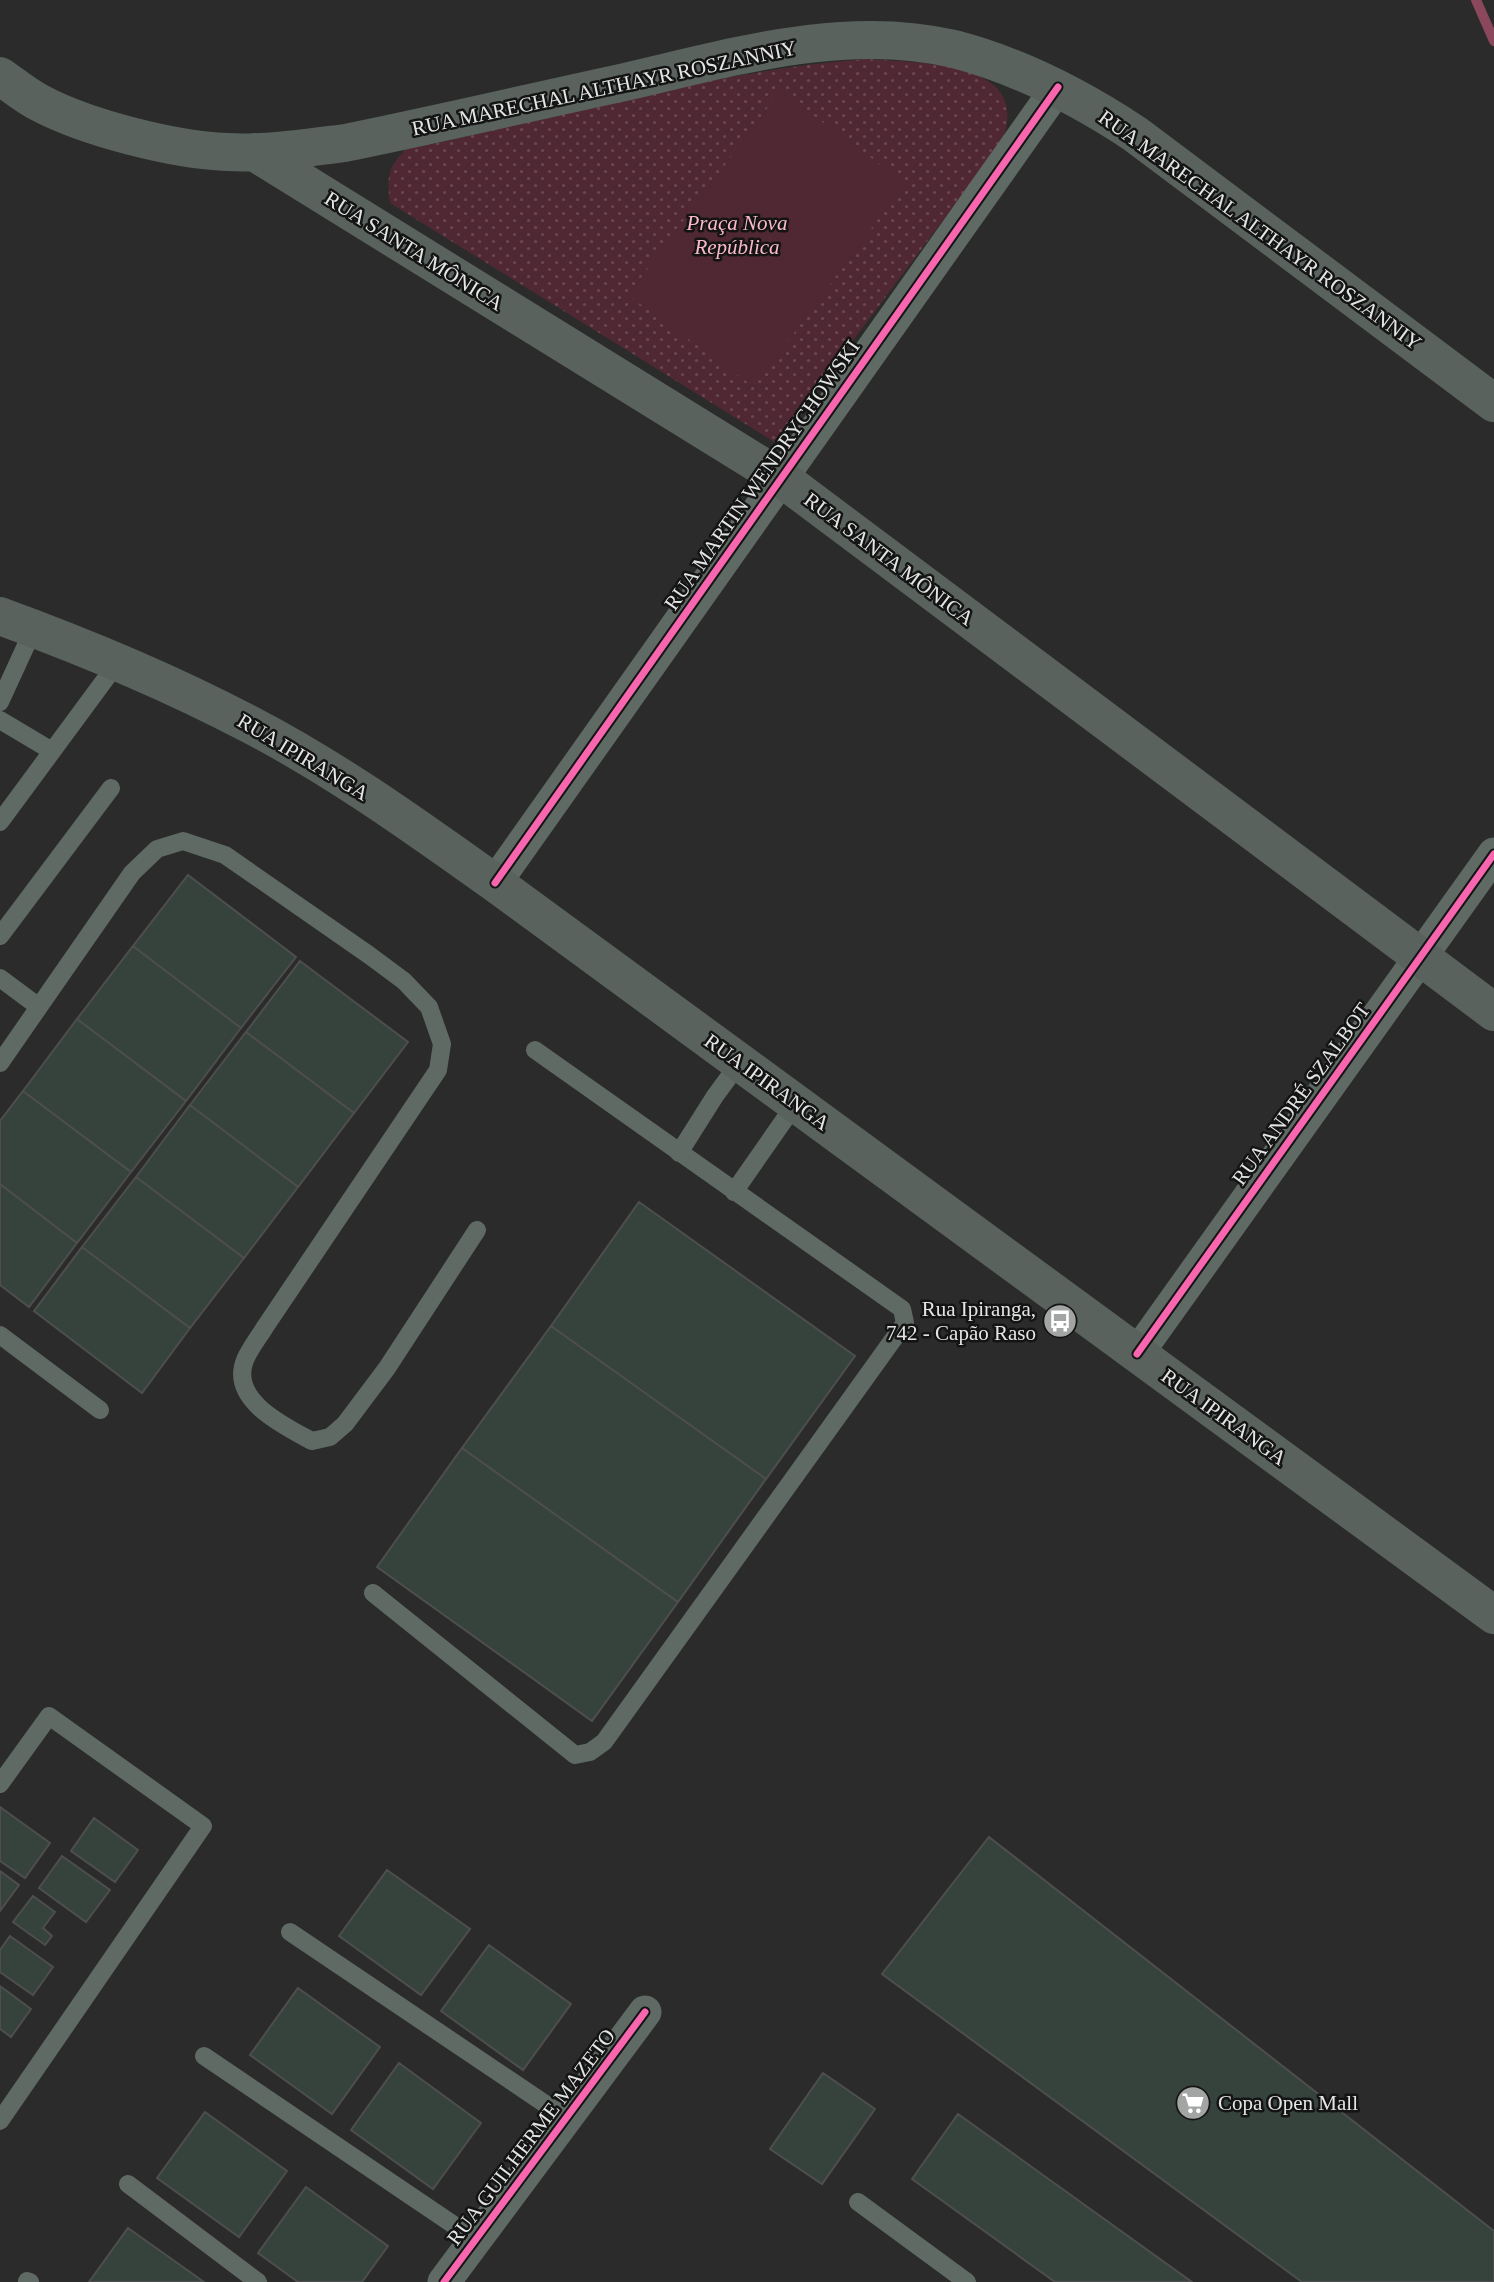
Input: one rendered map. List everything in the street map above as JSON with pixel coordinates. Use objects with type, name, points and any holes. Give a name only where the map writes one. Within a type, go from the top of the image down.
[{"type":"main road","name":"RUA MARECHAL ALTHAYR ROSZANNIY","points":[[0,76],[39,103],[87,122],[154,142],[226,152],[279,152],[345,143],[748,54],[824,42],[892,41],[953,49],[1011,67],[1058,87],[1136,134],[1494,403]]},
{"type":"main road","name":"RUA SANTA MÔNICA","points":[[254,152],[781,478],[1494,1012]]},
{"type":"main road","name":"RUA IPIRANGA","points":[[17,622],[118,662],[250,724],[326,767],[495,883],[1494,1615]]},
{"type":"street","name":"RUA MARTIN WENDRYCHOWSKI","points":[[495,883],[1058,87]]},
{"type":"street","name":"RUA ANDRÉ SZALBOT","points":[[1137,1354],[1494,854]]},
{"type":"street","name":"RUA GUILHERME MAZETO","points":[[444,2282],[645,2012]]},
{"type":"lane","points":[[0,702],[17,622]]},
{"type":"lane","points":[[0,822],[118,662]]},
{"type":"lane","points":[[0,720],[52,751]]},
{"type":"lane","points":[[0,936],[111,788]]},
{"type":"lane","points":[[0,1063],[132,873],[157,849],[183,841],[225,855],[404,981],[429,1007],[442,1044],[438,1070],[265,1327],[245,1361],[243,1377],[247,1394],[275,1421],[312,1441],[330,1437],[345,1424],[387,1368],[477,1230]]},
{"type":"lane","points":[[0,978],[39,1007]]},
{"type":"lane","points":[[373,1593],[575,1755],[590,1752],[604,1742],[905,1323],[902,1309],[535,1050]]},
{"type":"lane","points":[[679,1153],[740,1062]]},
{"type":"lane","points":[[734,1192],[796,1103]]},
{"type":"lane","points":[[0,1335],[100,1410]]},
{"type":"lane","points":[[0,1784],[49,1716],[203,1826],[0,2121]]},
{"type":"lane","points":[[290,1931],[566,2118]]},
{"type":"lane","points":[[204,2056],[476,2240]]},
{"type":"lane","points":[[128,2184],[258,2282]]},
{"type":"lane","points":[[858,2202],[967,2282]]},
{"type":"green space","name":"Praça Nova República","points":[[865,59],[940,65],[966,71],[987,81],[1002,95],[1008,115],[1001,143],[776,443],[390,203],[388,185],[393,164],[410,145],[433,144],[702,82]]},
{"type":"green space","points":[[780,91],[905,183],[754,387],[628,295]]},
{"type":"building","points":[[188,875],[296,957],[241,1028],[133,946]]},
{"type":"building","points":[[133,946],[241,1028],[186,1101],[77,1019]]},
{"type":"building","points":[[300,961],[408,1042],[354,1113],[246,1032]]},
{"type":"building","points":[[77,1019],[186,1101],[131,1172],[23,1091]]},
{"type":"building","points":[[246,1032],[354,1113],[298,1187],[190,1105]]},
{"type":"building","points":[[23,1091],[131,1172],[77,1243],[0,1184],[0,1121]]},
{"type":"building","points":[[190,1105],[298,1187],[244,1258],[136,1177]]},
{"type":"building","points":[[136,1177],[244,1258],[190,1328],[82,1247]]},
{"type":"building","points":[[0,1184],[77,1243],[29,1307],[0,1285]]},
{"type":"building","points":[[639,1202],[855,1356],[766,1479],[551,1326]]},
{"type":"building","points":[[82,1247],[190,1328],[142,1393],[34,1311]]},
{"type":"building","points":[[551,1326],[766,1479],[678,1602],[462,1448]]},
{"type":"building","points":[[462,1448],[678,1602],[592,1721],[377,1567]]},
{"type":"building","points":[[0,1807],[50,1843],[25,1878],[0,1861]]},
{"type":"building","points":[[94,1818],[138,1850],[115,1882],[71,1851]]},
{"type":"building","name":"Copa Open Mall","points":[[989,1837],[1494,2231],[1494,2282],[1302,2282],[882,1974]]},
{"type":"building","points":[[62,1856],[110,1890],[86,1922],[39,1888]]},
{"type":"building","points":[[387,1870],[470,1929],[421,1995],[339,1936]]},
{"type":"building","points":[[0,1871],[19,1885],[0,1911]]},
{"type":"building","points":[[33,1896],[55,1912],[43,1928],[52,1936],[45,1945],[13,1922]]},
{"type":"building","points":[[10,1936],[53,1967],[33,1995],[0,1972],[0,1950]]},
{"type":"building","points":[[489,1945],[571,2004],[523,2070],[441,2011]]},
{"type":"building","points":[[0,1986],[31,2009],[11,2037],[0,2029]]},
{"type":"building","points":[[298,1988],[380,2047],[332,2114],[250,2055]]},
{"type":"building","points":[[399,2063],[481,2123],[433,2189],[351,2130]]},
{"type":"building","points":[[823,2073],[875,2109],[822,2184],[770,2149]]},
{"type":"building","points":[[205,2112],[287,2171],[239,2237],[157,2178]]},
{"type":"building","points":[[958,2114],[1192,2282],[1055,2282],[912,2179]]},
{"type":"building","points":[[306,2187],[388,2246],[362,2282],[298,2282],[258,2253]]},
{"type":"building","points":[[128,2228],[204,2282],[89,2282]]},
{"type":"waterway","points":[[1476,0],[1494,41]]},
{"type":"cycle path","points":[[495,883],[1058,87]]},
{"type":"cycle path","points":[[1137,1354],[1494,854]]},
{"type":"cycle path","points":[[444,2282],[645,2012]]},
{"type":"place","name":"Rua Ipiranga, 742 - Capão Raso","points":[[1060,1321]]},
{"type":"place","name":"Copa Open Mall","points":[[1193,2103]]}]
